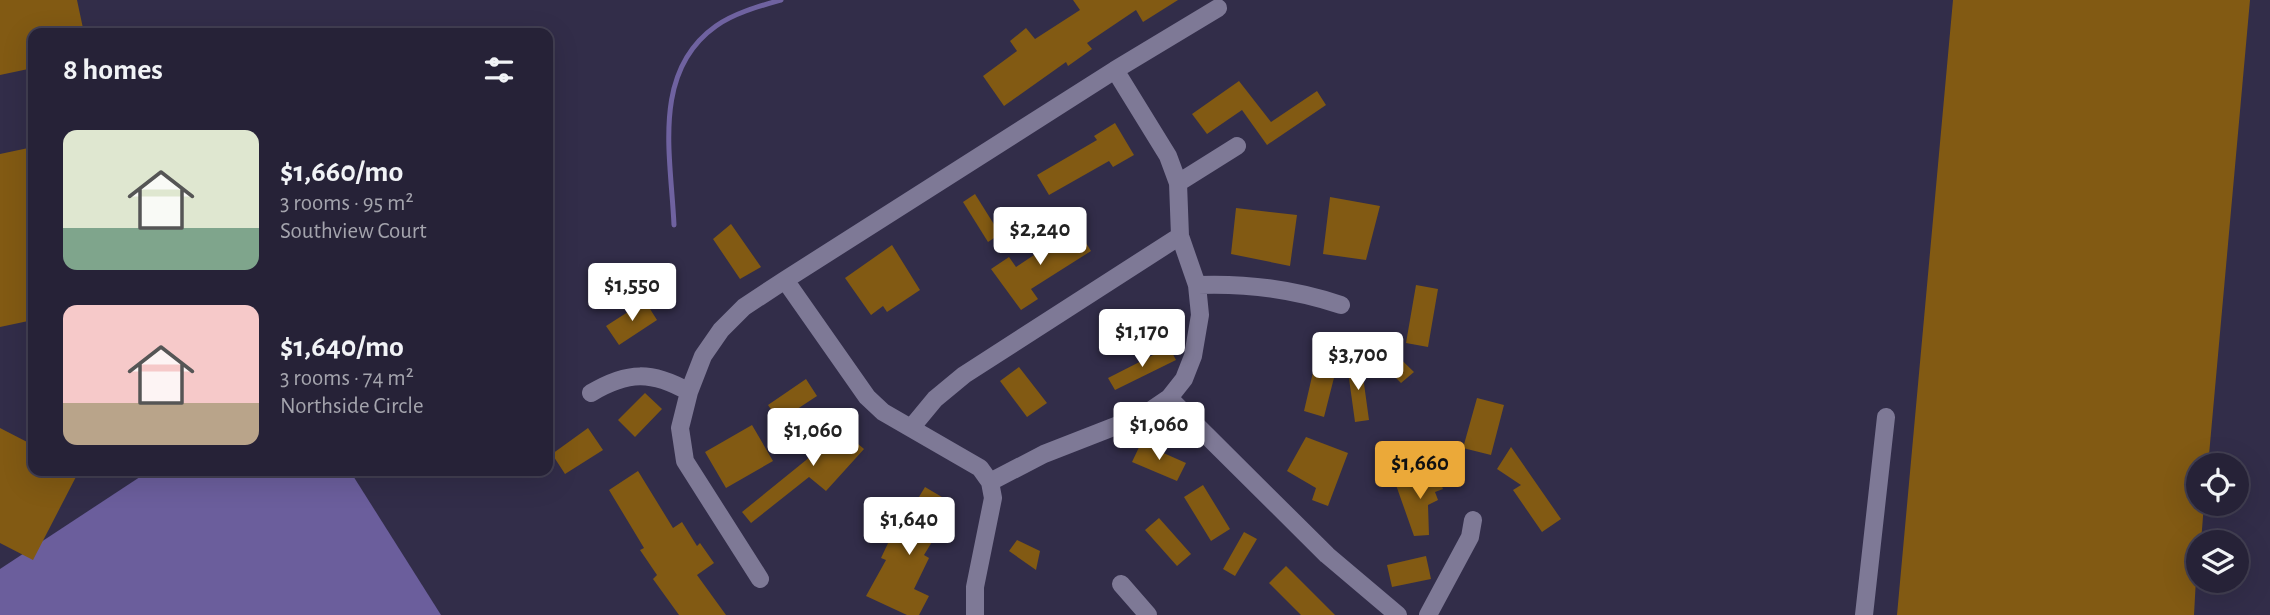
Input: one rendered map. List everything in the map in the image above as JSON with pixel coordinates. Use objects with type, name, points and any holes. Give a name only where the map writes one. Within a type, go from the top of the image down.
[{"type":"street","points":[[760,579],[685,461],[680,428],[703,356],[721,330],[744,307],[785,280],[1115,70],[1218,8]]},
{"type":"street","points":[[990,482],[1044,454],[1144,415],[1169,398],[1184,379],[1193,356],[1200,314],[1197,285],[1180,236],[1178,183],[1168,156],[1115,70]]},
{"type":"street","points":[[1178,183],[1237,146]]},
{"type":"street","points":[[911,428],[935,399],[964,375],[1180,236]]},
{"type":"street","points":[[785,280],[867,397],[883,412],[980,468],[990,482],[993,498],[975,587],[975,615]]},
{"type":"street","points":[[1197,285],[1233,283],[1275,287],[1341,305]]},
{"type":"street","points":[[591,393],[612,380],[639,375],[668,380],[690,392]]},
{"type":"street","points":[[1169,398],[1327,555],[1398,615]]},
{"type":"street","points":[[1864,615],[1886,417]]},
{"type":"street","points":[[1428,615],[1470,537],[1473,520]]},
{"type":"street","points":[[1122,584],[1147,615]]},
{"type":"shaded area","points":[[141,476],[353,476],[441,615],[0,615],[0,569]]},
{"type":"building","points":[[0,0],[77,0],[83,28],[28,28],[28,69],[0,75]]},
{"type":"building","points":[[1073,0],[1178,0],[1143,22],[1136,10],[1087,43],[1092,49],[1068,66],[1066,62],[1004,106],[983,76],[1017,51],[1010,41],[1026,28],[1035,39],[1080,10]]},
{"type":"building","points":[[1953,0],[2250,0],[2209,453],[2186,453],[2186,516],[2203,516],[2202,530],[2186,530],[2186,593],[2195,593],[2194,615],[1897,615]]},
{"type":"building","points":[[1239,81],[1271,122],[1317,91],[1326,105],[1267,145],[1242,110],[1207,134],[1192,114]]},
{"type":"building","points":[[1115,123],[1134,155],[1113,167],[1109,161],[1049,195],[1037,175],[1097,140],[1094,136]]},
{"type":"building","points":[[28,148],[28,321],[0,327],[0,154]]},
{"type":"building","points":[[975,194],[1000,234],[988,242],[963,202]]},
{"type":"building","points":[[1330,197],[1380,206],[1366,260],[1323,254]]},
{"type":"building","points":[[1236,208],[1297,215],[1290,266],[1231,254]]},
{"type":"building","points":[[731,224],[761,267],[740,279],[713,239]]},
{"type":"building","points":[[1076,227],[1091,251],[1031,289],[1038,299],[1021,310],[991,269],[1009,257],[1016,267]]},
{"type":"building","points":[[892,245],[920,290],[887,312],[883,306],[871,315],[845,278]]},
{"type":"building","points":[[1416,285],[1438,289],[1428,347],[1406,343]]},
{"type":"building","points":[[645,301],[657,320],[619,345],[606,326]]},
{"type":"building","points":[[1383,342],[1414,372],[1401,383],[1372,354]]},
{"type":"building","points":[[1169,347],[1176,360],[1115,390],[1108,378]]},
{"type":"building","points":[[1317,355],[1338,362],[1324,417],[1304,411]]},
{"type":"building","points":[[1361,362],[1369,420],[1355,422],[1347,364]]},
{"type":"building","points":[[1019,367],[1047,403],[1027,417],[1000,381]]},
{"type":"building","points":[[806,379],[817,396],[779,421],[768,405]]},
{"type":"building","points":[[645,393],[662,409],[635,437],[618,420]]},
{"type":"building","points":[[1477,398],[1504,405],[1491,455],[1463,448]]},
{"type":"building","points":[[829,419],[864,449],[826,491],[809,477],[751,523],[742,512],[821,448],[812,435]]},
{"type":"building","points":[[752,425],[773,461],[726,488],[705,452]]},
{"type":"building","points":[[0,428],[28,442],[28,476],[76,476],[33,560],[0,543]]},
{"type":"building","points":[[588,428],[603,450],[565,474],[553,453]]},
{"type":"building","points":[[1306,437],[1348,453],[1328,506],[1312,500],[1316,488],[1287,471]]},
{"type":"building","points":[[1141,443],[1186,463],[1177,481],[1132,462]]},
{"type":"building","points":[[1511,447],[1561,519],[1542,532],[1513,490],[1521,485],[1497,469]]},
{"type":"building","points":[[638,471],[673,528],[682,522],[697,546],[700,543],[714,563],[697,575],[726,615],[679,615],[653,579],[657,575],[640,550],[644,548],[609,490]]},
{"type":"building","points":[[1436,471],[1443,489],[1435,492],[1438,500],[1428,505],[1429,535],[1414,536],[1396,485]]},
{"type":"building","points":[[1203,485],[1230,529],[1211,541],[1184,497]]},
{"type":"building","points":[[925,487],[947,500],[940,513],[947,517],[924,555],[929,558],[914,589],[929,596],[919,615],[907,615],[866,596],[886,560],[881,558],[890,539],[893,540]]},
{"type":"building","points":[[1159,518],[1191,554],[1177,566],[1145,530]]},
{"type":"building","points":[[1244,532],[1257,539],[1235,576],[1223,569]]},
{"type":"building","points":[[1017,540],[1040,551],[1036,570],[1009,551]]},
{"type":"building","points":[[1426,556],[1431,579],[1392,587],[1387,565]]},
{"type":"building","points":[[1286,566],[1335,615],[1301,615],[1269,583]]},
{"type":"waterway","points":[[674,225],[670,117],[673,91],[682,67],[695,45],[723,21],[781,0]]}]
